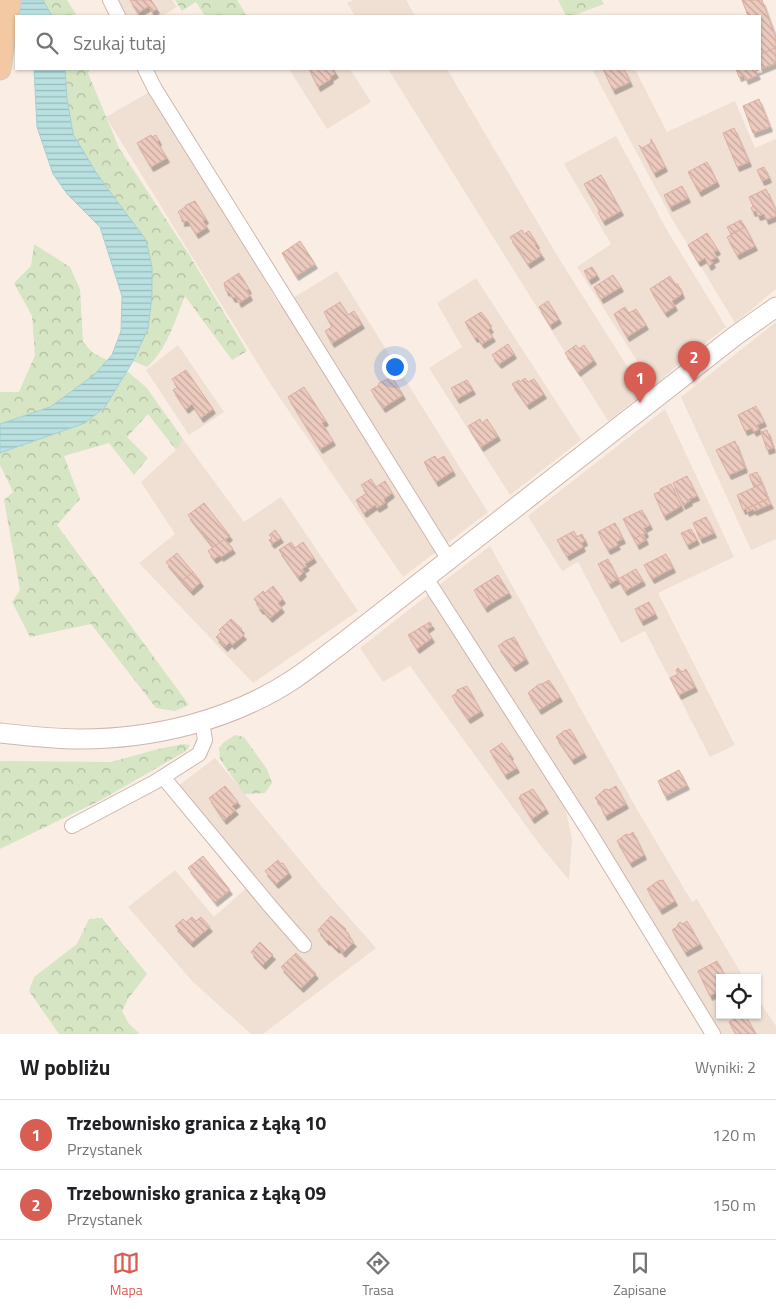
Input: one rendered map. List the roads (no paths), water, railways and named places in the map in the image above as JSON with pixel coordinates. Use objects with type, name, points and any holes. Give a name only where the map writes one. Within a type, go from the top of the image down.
[{"type":"main road","points":[[0,70],[10,0]]},
{"type":"street","points":[[110,0],[118,15]]},
{"type":"street","points":[[146,70],[160,97],[449,560]]},
{"type":"street","points":[[0,733],[81,739],[125,737],[202,722],[250,703],[293,679],[426,578],[727,342],[776,307]]},
{"type":"street","points":[[426,578],[590,833],[713,1034]]},
{"type":"street","points":[[72,826],[163,777],[199,754],[205,740],[202,722]]},
{"type":"street","points":[[163,777],[304,945]]},
{"type":"water","points":[[0,0],[43,0],[51,15],[15,15]]},
{"type":"water","points":[[34,70],[65,70],[67,98],[73,134],[97,174],[146,240],[152,267],[152,295],[148,329],[133,361],[105,407],[85,423],[0,453],[0,424],[50,407],[94,375],[112,355],[121,331],[122,296],[100,227],[68,195],[53,174],[37,127]]},
{"type":"place","name":"Trzebownisko granica z Łąką 09","points":[[694,382]]},
{"type":"place","name":"Trzebownisko granica z Łąką 10","points":[[640,403]]}]
